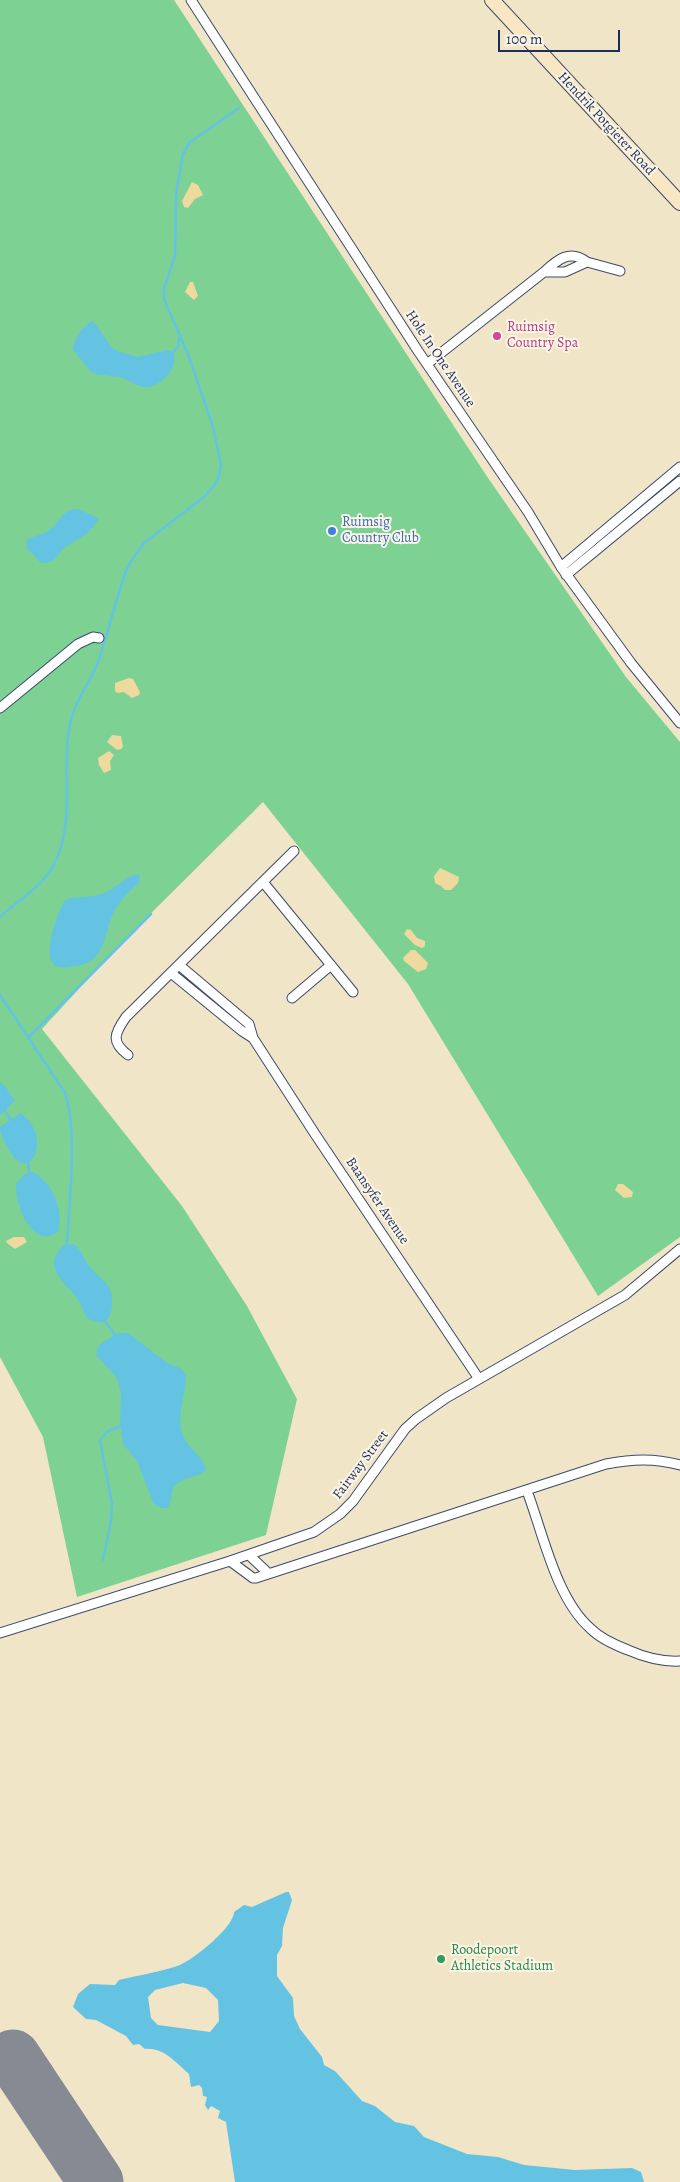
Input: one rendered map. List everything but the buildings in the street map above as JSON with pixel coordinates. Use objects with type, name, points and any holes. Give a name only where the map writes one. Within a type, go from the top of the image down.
[{"type":"main road","name":"Hendrik Potgieter Road","points":[[492,0],[680,203]]},
{"type":"street","name":"Hole In One Avenue","points":[[191,0],[427,364],[528,512],[560,567],[647,684],[680,723]]},
{"type":"street","points":[[427,364],[544,272],[554,262],[569,256],[580,257],[587,262],[620,272]]},
{"type":"street","points":[[544,272],[565,272],[587,262]]},
{"type":"street","points":[[560,567],[680,467]]},
{"type":"street","points":[[566,575],[680,481]]},
{"type":"street","points":[[0,708],[78,644],[93,637],[99,638]]},
{"type":"street","points":[[128,1055],[118,1047],[116,1041],[119,1027],[294,851]]},
{"type":"street","points":[[263,882],[353,992]]},
{"type":"street","name":"Baansyfer Avenue","points":[[179,965],[249,1024],[253,1038],[315,1134],[479,1379]]},
{"type":"street","points":[[292,998],[330,965]]},
{"type":"street","name":"Baansyfer Avenue","points":[[171,973],[253,1038]]},
{"type":"street","points":[[214,1006],[221,999]]},
{"type":"street","name":"Fairway Street","points":[[0,1633],[249,1555],[314,1532],[340,1514],[366,1485],[405,1429],[416,1419],[446,1398],[625,1295],[680,1249]]},
{"type":"street","points":[[230,1561],[253,1578],[606,1464],[650,1459],[680,1465]]},
{"type":"street","points":[[527,1491],[562,1590],[589,1628],[607,1640],[635,1653],[656,1659],[680,1661]]},
{"type":"street","points":[[249,1555],[268,1573]]},
{"type":"green space","name":"Ruimsig Country Club","points":[[0,0],[174,0],[486,475],[626,677],[680,742],[680,1237],[598,1296],[408,984],[263,802],[120,944],[42,1029],[182,1206],[247,1306],[297,1399],[266,1535],[77,1597],[43,1437],[0,1357]]},
{"type":"sand","points":[[192,182],[198,185],[203,195],[195,199],[188,208],[184,207],[182,201]]},
{"type":"sand","points":[[190,282],[193,282],[198,296],[194,300],[185,292]]},
{"type":"sand","points":[[129,678],[133,679],[140,692],[139,695],[132,698],[124,692],[117,693],[115,691],[115,683]]},
{"type":"sand","points":[[112,735],[121,736],[123,747],[121,749],[117,750],[107,742]]},
{"type":"sand","points":[[109,751],[114,755],[110,761],[111,770],[104,773],[99,765],[98,758]]},
{"type":"sand","points":[[440,868],[459,877],[458,883],[451,890],[445,890],[435,883],[434,876]]},
{"type":"sand","points":[[407,929],[411,930],[417,938],[425,941],[425,946],[422,948],[415,945],[404,934]]},
{"type":"sand","points":[[411,950],[415,950],[428,963],[426,969],[418,972],[404,961],[403,958]]},
{"type":"sand","points":[[618,1184],[623,1184],[633,1192],[632,1197],[624,1198],[615,1190]]},
{"type":"sand","points":[[14,1237],[24,1237],[27,1242],[15,1249],[6,1241]]},
{"type":"water","points":[[93,321],[113,349],[120,352],[138,357],[167,350],[172,351],[174,363],[171,370],[162,380],[150,387],[138,386],[115,376],[92,373],[73,350],[80,333],[86,325]]},
{"type":"water","points":[[79,509],[99,519],[88,533],[64,548],[53,561],[40,562],[26,547],[27,540],[51,529],[63,514]]},
{"type":"water","points":[[136,874],[140,876],[139,883],[125,896],[116,908],[98,954],[85,964],[58,967],[53,963],[50,956],[52,935],[58,914],[65,900],[101,894]]},
{"type":"water","points":[[0,1082],[15,1101],[0,1115]]},
{"type":"water","points":[[21,1113],[31,1124],[36,1135],[37,1146],[35,1155],[30,1161],[23,1163],[16,1159],[8,1148],[0,1130],[0,1127]]},
{"type":"water","points":[[33,1172],[46,1183],[58,1206],[58,1232],[49,1236],[40,1235],[33,1230],[27,1223],[18,1203],[16,1184],[24,1175]]},
{"type":"water","points":[[74,1244],[90,1267],[107,1284],[111,1293],[111,1312],[102,1323],[88,1319],[77,1298],[61,1279],[54,1267],[57,1253],[64,1245]]},
{"type":"water","points":[[118,1333],[128,1333],[167,1363],[180,1368],[186,1375],[181,1415],[182,1430],[184,1438],[202,1461],[206,1470],[176,1484],[167,1508],[161,1508],[153,1503],[137,1461],[123,1444],[120,1424],[121,1393],[117,1378],[96,1355],[99,1345]]},
{"type":"water","points":[[289,1892],[292,1900],[283,1928],[282,1946],[277,1955],[277,1976],[293,1998],[294,2016],[300,2029],[322,2057],[324,2065],[335,2071],[362,2101],[375,2106],[395,2122],[414,2126],[424,2137],[467,2154],[498,2157],[524,2165],[575,2170],[632,2168],[641,2172],[644,2182],[235,2182],[226,2122],[218,2118],[220,2111],[211,2106],[208,2110],[205,2105],[207,2097],[203,2096],[202,2088],[199,2085],[191,2087],[189,2074],[164,2053],[145,2049],[139,2044],[133,2045],[126,2036],[96,2020],[86,2019],[73,2007],[78,1994],[90,1984],[115,1985],[119,1980],[165,1970],[186,1962],[221,1934],[228,1926],[234,1912],[244,1905],[252,1907]],"holes":[[[183,1983],[206,1988],[218,2000],[219,2021],[210,2032],[158,2025],[151,2018],[148,1997],[155,1990]]]},
{"type":"waterway","points":[[0,917],[41,882],[52,868],[60,850],[67,812],[67,754],[72,716],[97,665],[126,571],[144,543],[204,497],[214,486],[219,476],[221,464],[213,427],[189,357],[164,299],[164,288],[175,256],[176,195],[183,154],[190,142],[239,108]]},
{"type":"waterway","points":[[173,353],[178,346],[180,335]]},
{"type":"waterway","points":[[28,1038],[151,914]]},
{"type":"waterway","points":[[0,995],[65,1093],[69,1109],[72,1146],[67,1244]]},
{"type":"waterway","points":[[5,1111],[10,1119]]},
{"type":"waterway","points":[[28,1161],[29,1173]]},
{"type":"waterway","points":[[105,1321],[115,1335]]},
{"type":"waterway","points":[[103,1560],[111,1520],[112,1504],[100,1440],[107,1432],[120,1426]]},
{"type":"runway","points":[[13,2057],[96,2182]]},
{"type":"place","name":"Ruimsig Country Spa","points":[[497,336]]},
{"type":"place","name":"Ruimsig Country Club","points":[[332,531]]},
{"type":"place","name":"Roodepoort Athletics Stadium","points":[[441,1959]]}]
